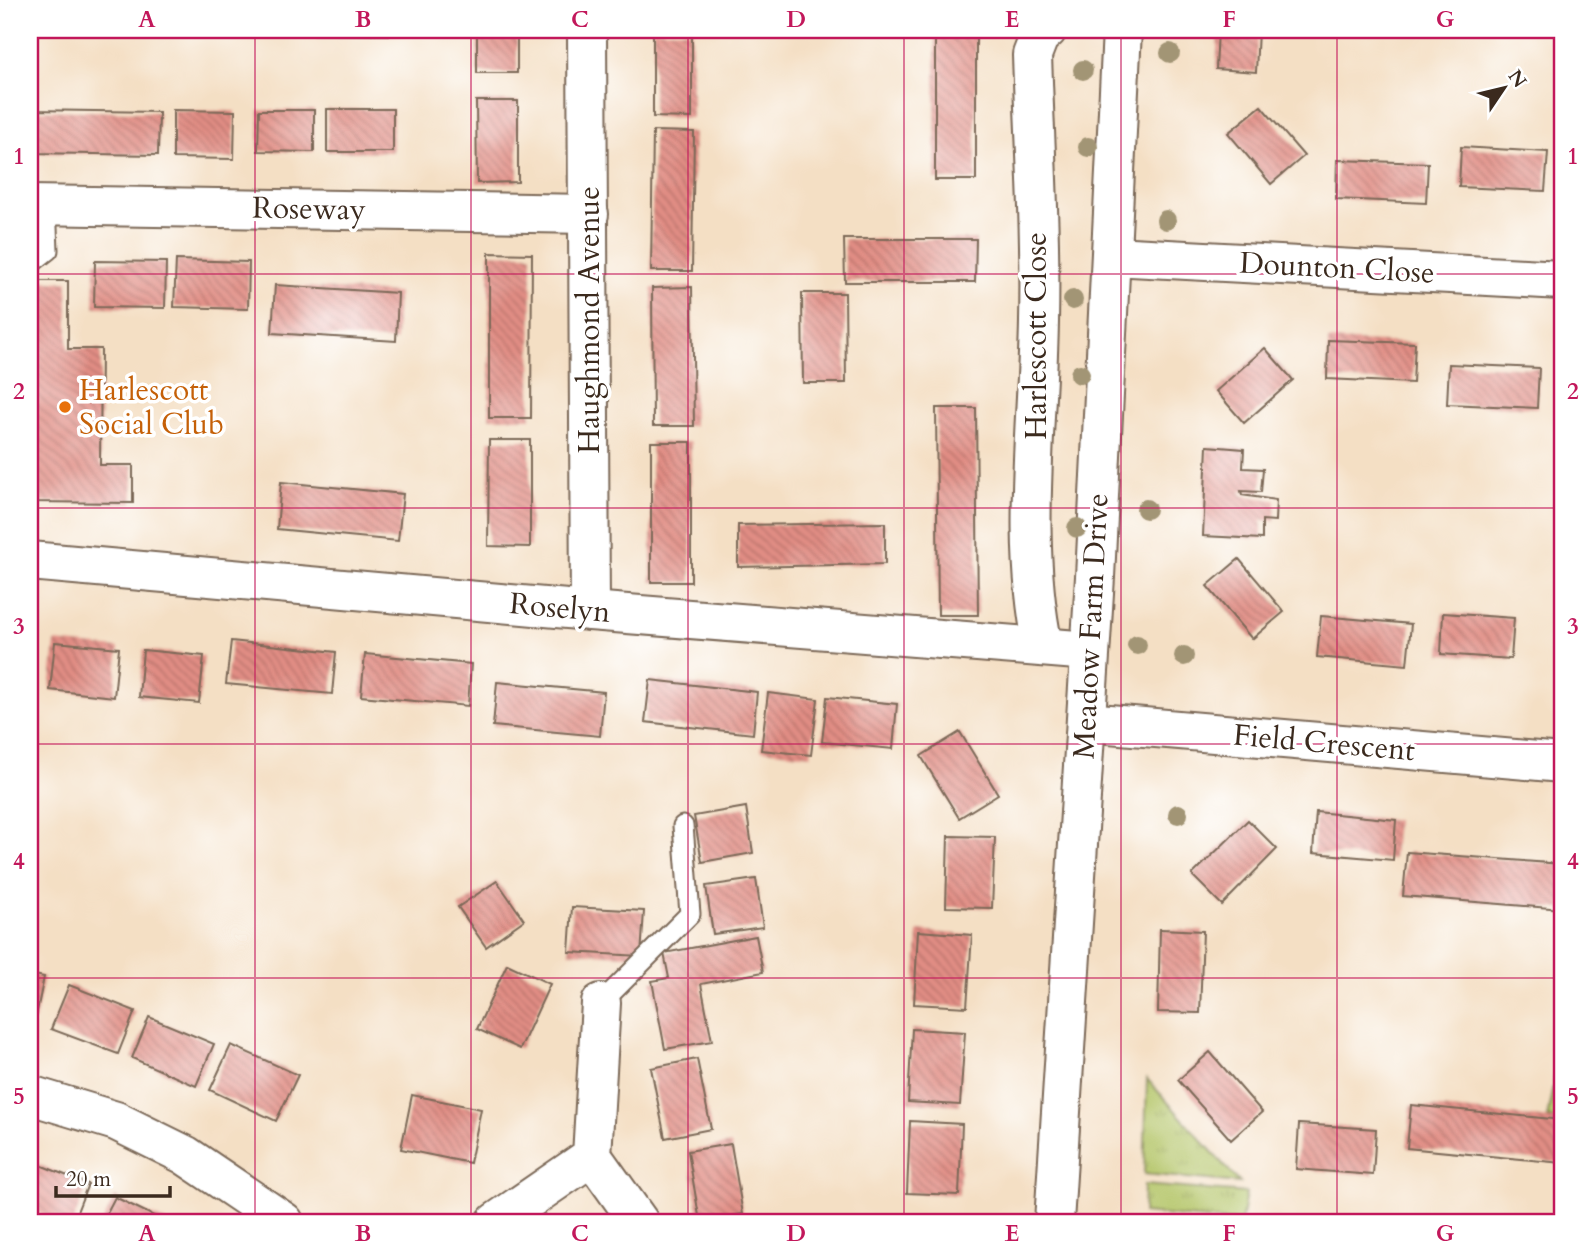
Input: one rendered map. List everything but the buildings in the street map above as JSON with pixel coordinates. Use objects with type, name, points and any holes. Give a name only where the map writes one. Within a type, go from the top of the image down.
[{"type":"street","name":"Haughmond Avenue","points":[[587,30],[590,611]]},
{"type":"street","name":"Harlescott Close","points":[[1044,646],[1036,611],[1033,510],[1039,319],[1032,55],[1039,37],[1047,30]]},
{"type":"street","name":"Meadow Farm Drive","points":[[1054,1222],[1086,722],[1122,30]]},
{"type":"street","name":"Roseway","points":[[38,205],[589,214]]},
{"type":"street","name":"Dounton Close","points":[[1112,256],[1562,280]]},
{"type":"street","name":"Roselyn","points":[[30,561],[590,611],[1090,650]]},
{"type":"street","name":"Field Crescent","points":[[1086,722],[1562,763]]},
{"type":"street","points":[[601,1003],[592,1156],[639,1222]]},
{"type":"street","points":[[30,1096],[116,1121],[185,1155],[284,1222]]},
{"type":"street","points":[[496,1222],[592,1156]]},
{"type":"lane","points":[[30,264],[48,250],[38,205]]},
{"type":"lane","points":[[601,1003],[691,914],[683,826]]},
{"type":"green space","points":[[1562,1037],[1562,1120],[1547,1118]]},
{"type":"green space","points":[[1147,1079],[1240,1183],[1144,1174]]},
{"type":"green space","points":[[1144,1185],[1246,1193],[1241,1222],[1143,1213]]},
{"type":"place","name":"Harlescott Social Club","points":[[65,407]]}]
